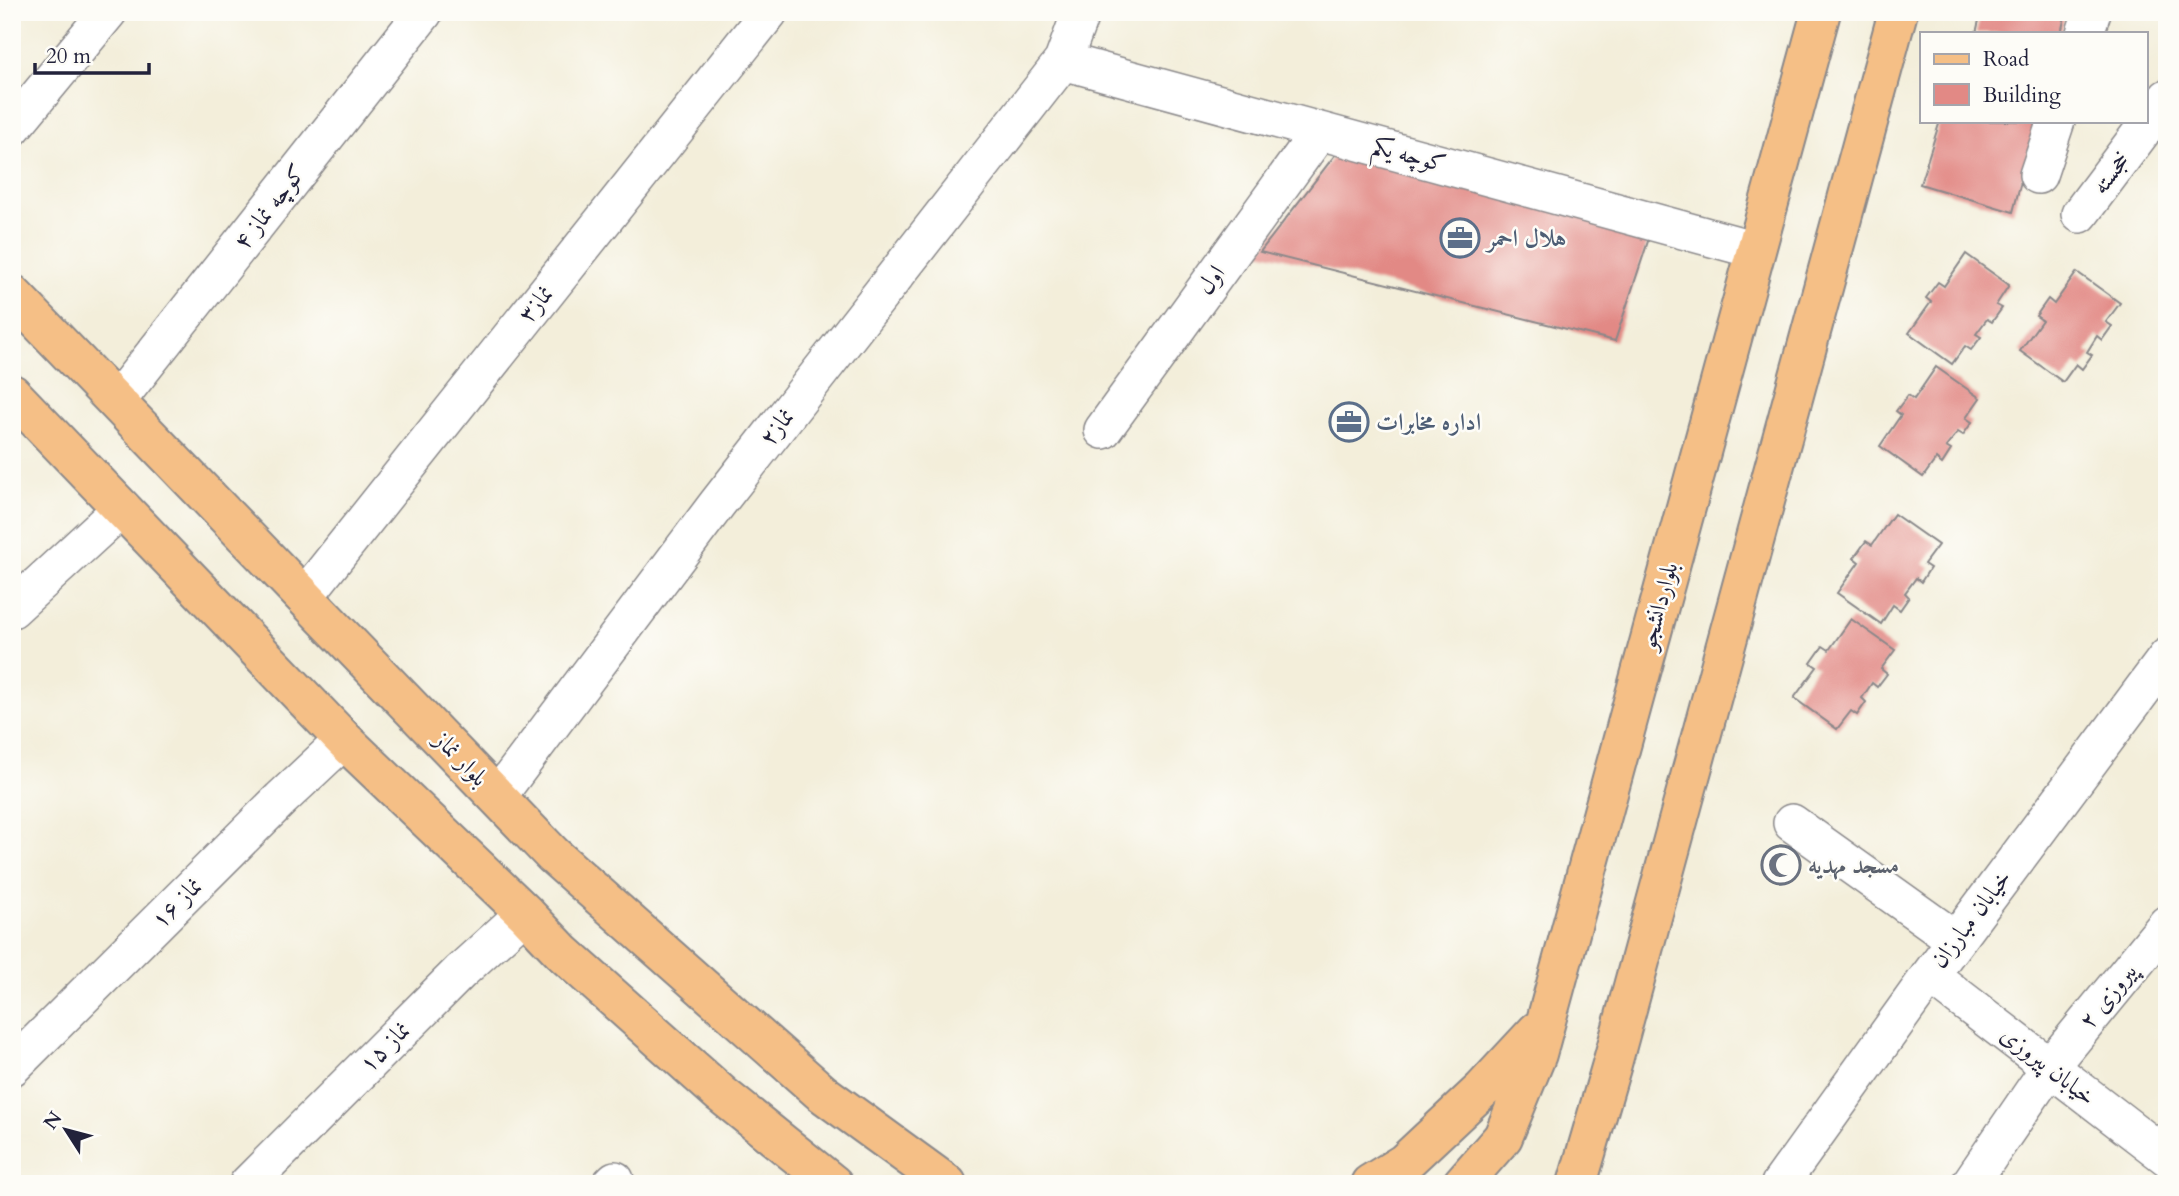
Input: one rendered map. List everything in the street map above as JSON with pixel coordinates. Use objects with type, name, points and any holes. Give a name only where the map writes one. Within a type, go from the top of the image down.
[{"type":"main road","name":"بلواردانشجو","points":[[1462,1184],[1503,1137],[1537,1054],[1821,12]]},
{"type":"main road","points":[[1577,1184],[1898,12]]},
{"type":"main road","name":"بلوار نماز","points":[[12,295],[553,855],[822,1093],[947,1184]]},
{"type":"main road","points":[[12,394],[344,740],[525,913],[563,953],[721,1094],[833,1184]]},
{"type":"main road","points":[[1370,1184],[1404,1163],[1483,1089],[1546,1022]]},
{"type":"street","points":[[12,128],[108,12]]},
{"type":"street","name":"کوچه نماز ۴","points":[[116,402],[424,12]]},
{"type":"street","name":"نماز۳","points":[[304,597],[769,12]]},
{"type":"street","name":"نماز۲","points":[[497,797],[718,504],[1063,61],[1081,12]]},
{"type":"street","points":[[2085,32],[2092,12]]},
{"type":"street","name":"کوچه یکم","points":[[1063,61],[1756,250]]},
{"type":"street","name":"خجسته","points":[[2080,214],[2167,99]]},
{"type":"street","points":[[2038,174],[2056,122]]},
{"type":"street","name":"اول","points":[[1103,430],[1320,131]]},
{"type":"street","points":[[12,609],[122,508]]},
{"type":"street","name":"خیابان مبارزان","points":[[1780,1184],[1930,975],[2167,657]]},
{"type":"street","name":"نماز ۱۶","points":[[12,1067],[344,740]]},
{"type":"street","points":[[1792,823],[1956,940]]},
{"type":"street","name":"نماز ۱۵","points":[[248,1184],[460,972],[525,913]]},
{"type":"street","name":"پیروزی ۲","points":[[1970,1184],[2050,1067],[2167,924]]},
{"type":"street","name":"خیابان پیروزی","points":[[1930,975],[2167,1157]]},
{"type":"building","points":[[1981,12],[2066,12],[2061,32],[1976,32]]},
{"type":"building","points":[[1940,122],[2037,122],[2013,212],[1920,184]]},
{"type":"building","name":"هلال احمر","points":[[1342,146],[1654,223],[1615,341],[1260,252]]},
{"type":"building","points":[[1966,254],[2009,285],[1996,305],[2002,308],[1992,322],[1987,319],[1976,334],[1981,337],[1971,350],[1965,346],[1952,364],[1909,333],[1931,302],[1926,298],[1938,282],[1944,286]]},
{"type":"building","points":[[2077,272],[2120,303],[2106,322],[2112,326],[2102,340],[2097,336],[2087,352],[2092,355],[2082,369],[2076,364],[2063,382],[2020,351],[2042,320],[2036,316],[2048,299],[2054,304]]},
{"type":"building","points":[[1936,367],[1980,398],[1966,418],[1972,422],[1963,435],[1958,432],[1946,447],[1951,450],[1942,464],[1936,459],[1923,477],[1880,446],[1901,415],[1896,411],[1908,395],[1914,399]]},
{"type":"building","points":[[1894,514],[1938,545],[1924,564],[1930,568],[1921,582],[1916,578],[1905,593],[1909,597],[1900,610],[1893,605],[1881,624],[1837,593],[1859,562],[1854,558],[1866,541],[1872,545]]},
{"type":"building","points":[[1851,619],[1895,650],[1881,669],[1887,674],[1877,687],[1872,683],[1862,698],[1866,702],[1857,715],[1851,711],[1837,729],[1794,698],[1817,667],[1811,663],[1823,646],[1829,650]]},
{"type":"place","name":"هلال احمر","points":[[1460,238]]},
{"type":"place","name":"اداره مخابرات","points":[[1349,422]]},
{"type":"place","name":"مسجد مهدیه","points":[[1781,865]]}]
